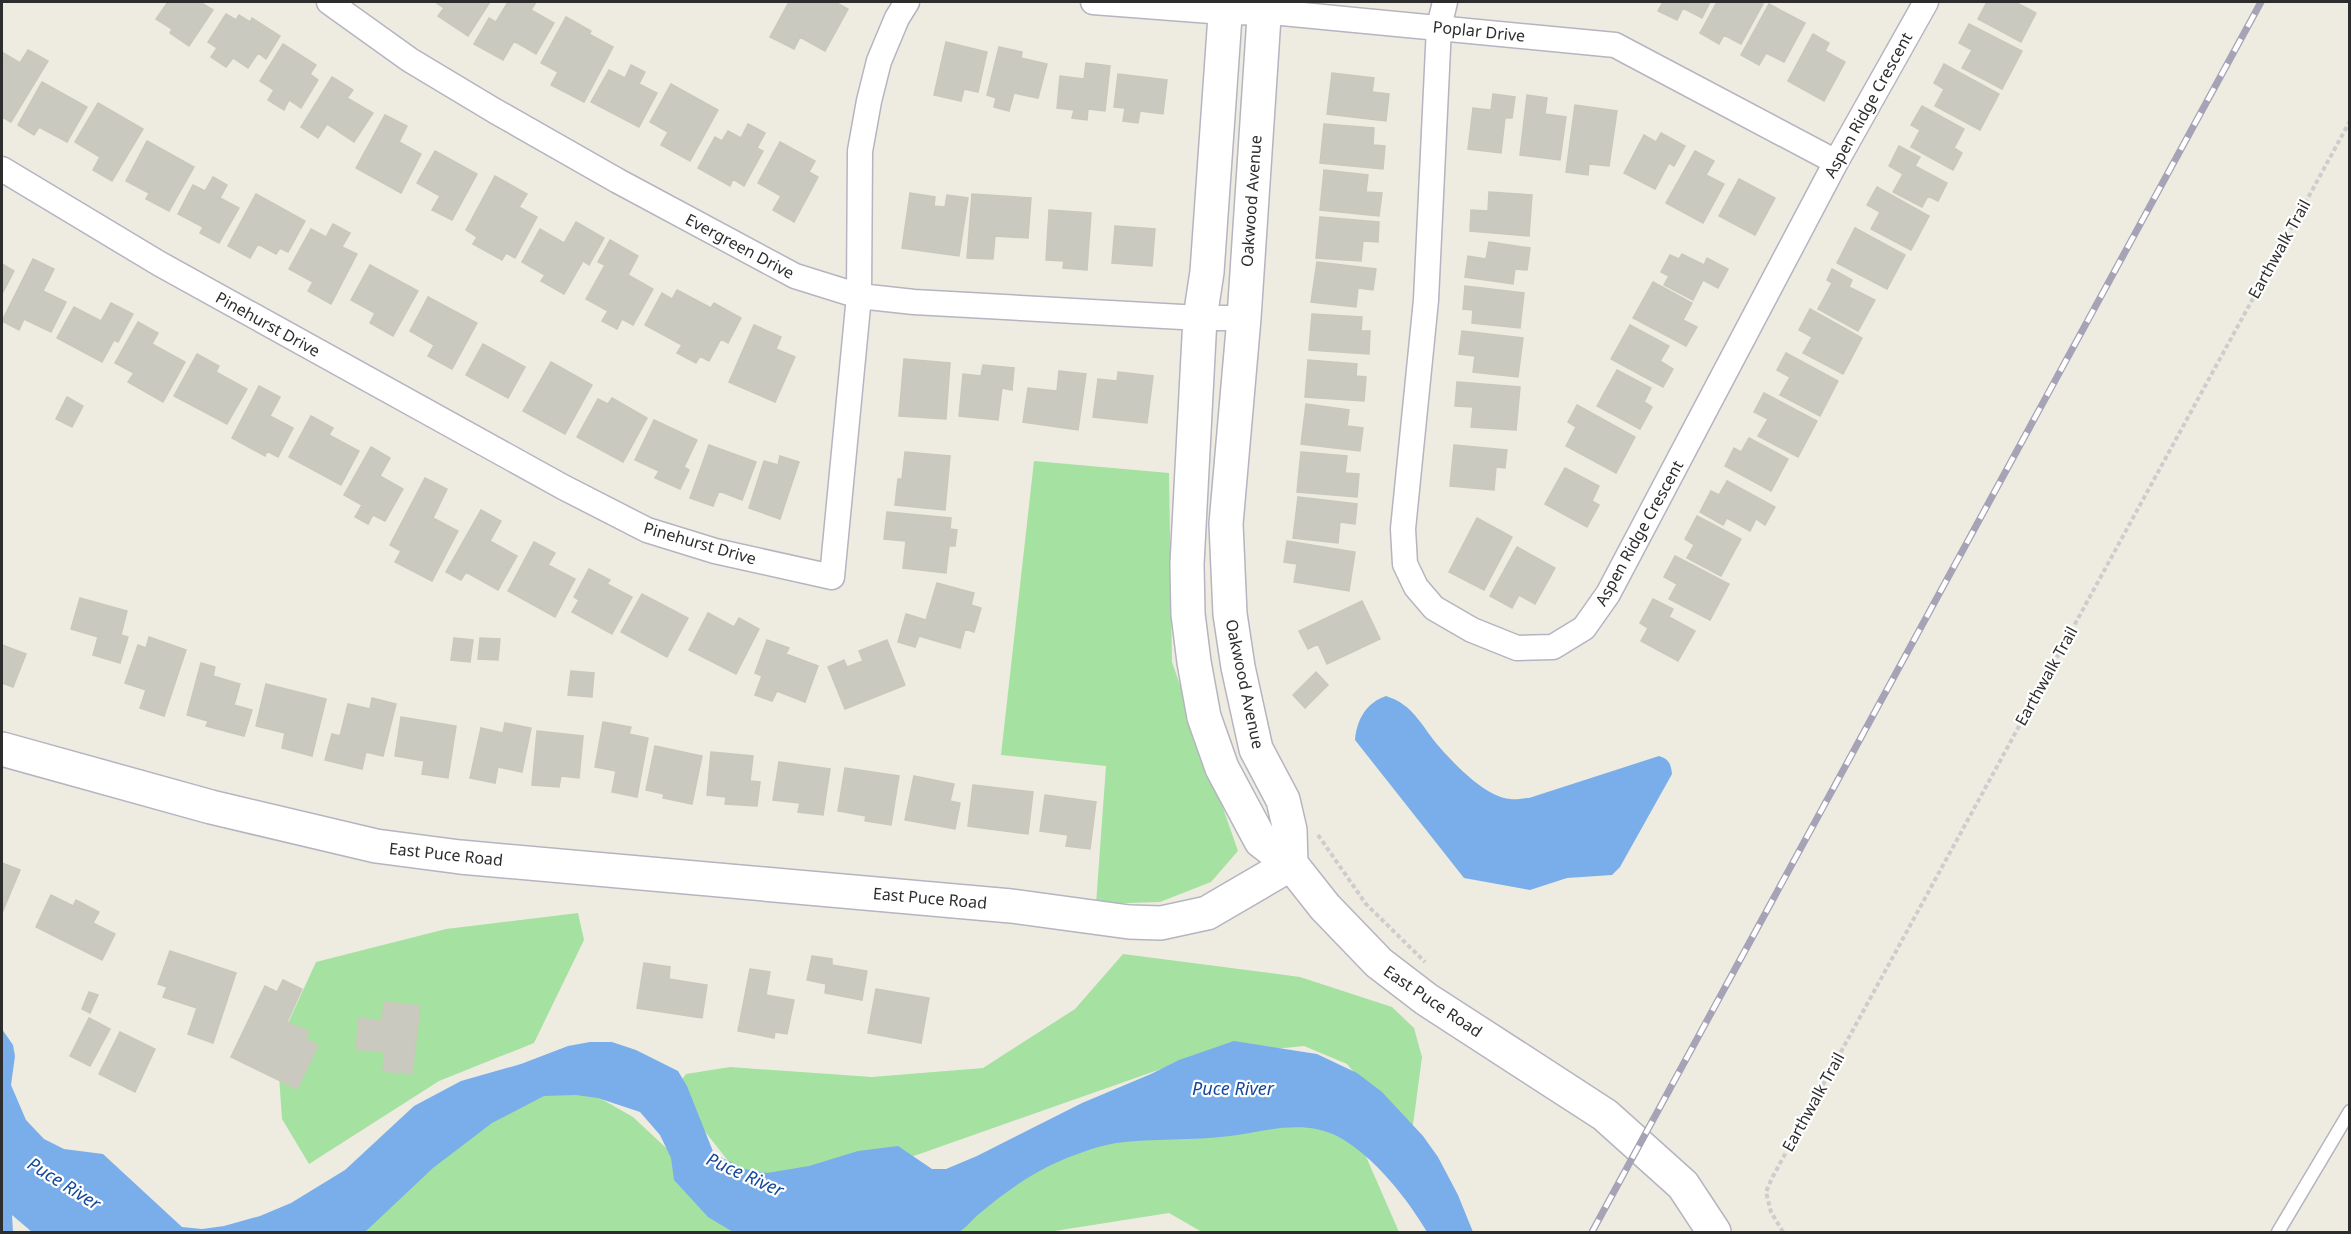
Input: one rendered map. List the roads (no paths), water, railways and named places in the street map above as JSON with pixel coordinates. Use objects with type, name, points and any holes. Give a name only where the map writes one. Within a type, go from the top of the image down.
[{"type":"main road","points":[[1225,7],[1207,272],[1200,318],[1187,554],[1188,614],[1204,717],[1222,768],[1261,842],[1291,864]]},
{"type":"main road","name":"Oakwood Avenue","points":[[1265,7],[1244,318],[1226,524],[1230,614],[1238,667],[1256,749],[1283,800],[1290,830],[1291,864]]},
{"type":"main road","name":"East Puce Road","points":[[2,749],[212,807],[376,846],[460,857],[1011,906],[1129,922],[1161,923],[1207,914],[1291,864],[1325,907],[1379,963],[1426,999],[1605,1115],[1639,1144],[1683,1185],[1714,1233]]},
{"type":"street","name":"Evergreen Drive","points":[[329,2],[410,60],[618,181],[795,276],[859,296],[914,302],[1200,318],[1244,318]]},
{"type":"street","name":"Pinehurst Drive","points":[[2,169],[180,276],[563,487],[646,530],[715,551],[832,577],[859,296],[860,151],[868,101],[879,61],[897,18],[907,2]]},
{"type":"street","name":"Poplar Drive","points":[[1093,2],[1265,7],[1615,45],[1836,162]]},
{"type":"street","name":"Aspen Ridge Crescent","points":[[1445,2],[1439,27],[1426,300],[1403,530],[1405,564],[1416,587],[1434,608],[1472,630],[1517,648],[1553,647],[1584,628],[1608,594],[1836,162],[1926,2]]},
{"type":"lane","points":[[2278,1233],[2349,1111]]},
{"type":"water","points":[[1386,696],[1395,699],[1409,709],[1460,769],[1500,797],[1529,798],[1659,756],[1669,762],[1672,774],[1620,867],[1612,875],[1567,878],[1530,890],[1464,878],[1355,740],[1360,719],[1368,707]]},
{"type":"water","name":"Puce River","points":[[2,1029],[13,1045],[15,1056],[11,1085],[26,1120],[44,1139],[64,1149],[103,1154],[182,1227],[202,1229],[224,1226],[260,1216],[291,1203],[345,1170],[414,1106],[461,1081],[521,1064],[568,1046],[590,1042],[612,1042],[636,1050],[678,1071],[687,1086],[714,1154],[745,1169],[767,1173],[809,1166],[858,1151],[898,1146],[932,1169],[946,1169],[977,1156],[1082,1103],[1179,1060],[1234,1041],[1317,1054],[1357,1073],[1382,1092],[1423,1136],[1438,1157],[1458,1195],[1473,1232],[1427,1232],[1410,1205],[1388,1178],[1363,1154],[1337,1136],[1311,1128],[1298,1127],[1216,1138],[1130,1141],[1091,1149],[1051,1165],[1023,1181],[987,1207],[959,1232],[733,1232],[708,1217],[674,1180],[671,1158],[660,1135],[640,1112],[598,1098],[576,1095],[544,1096],[492,1123],[433,1168],[365,1232],[32,1232],[12,1215],[13,1232],[2,1232]]},
{"type":"railway","points":[[1592,1232],[2261,2]]}]
